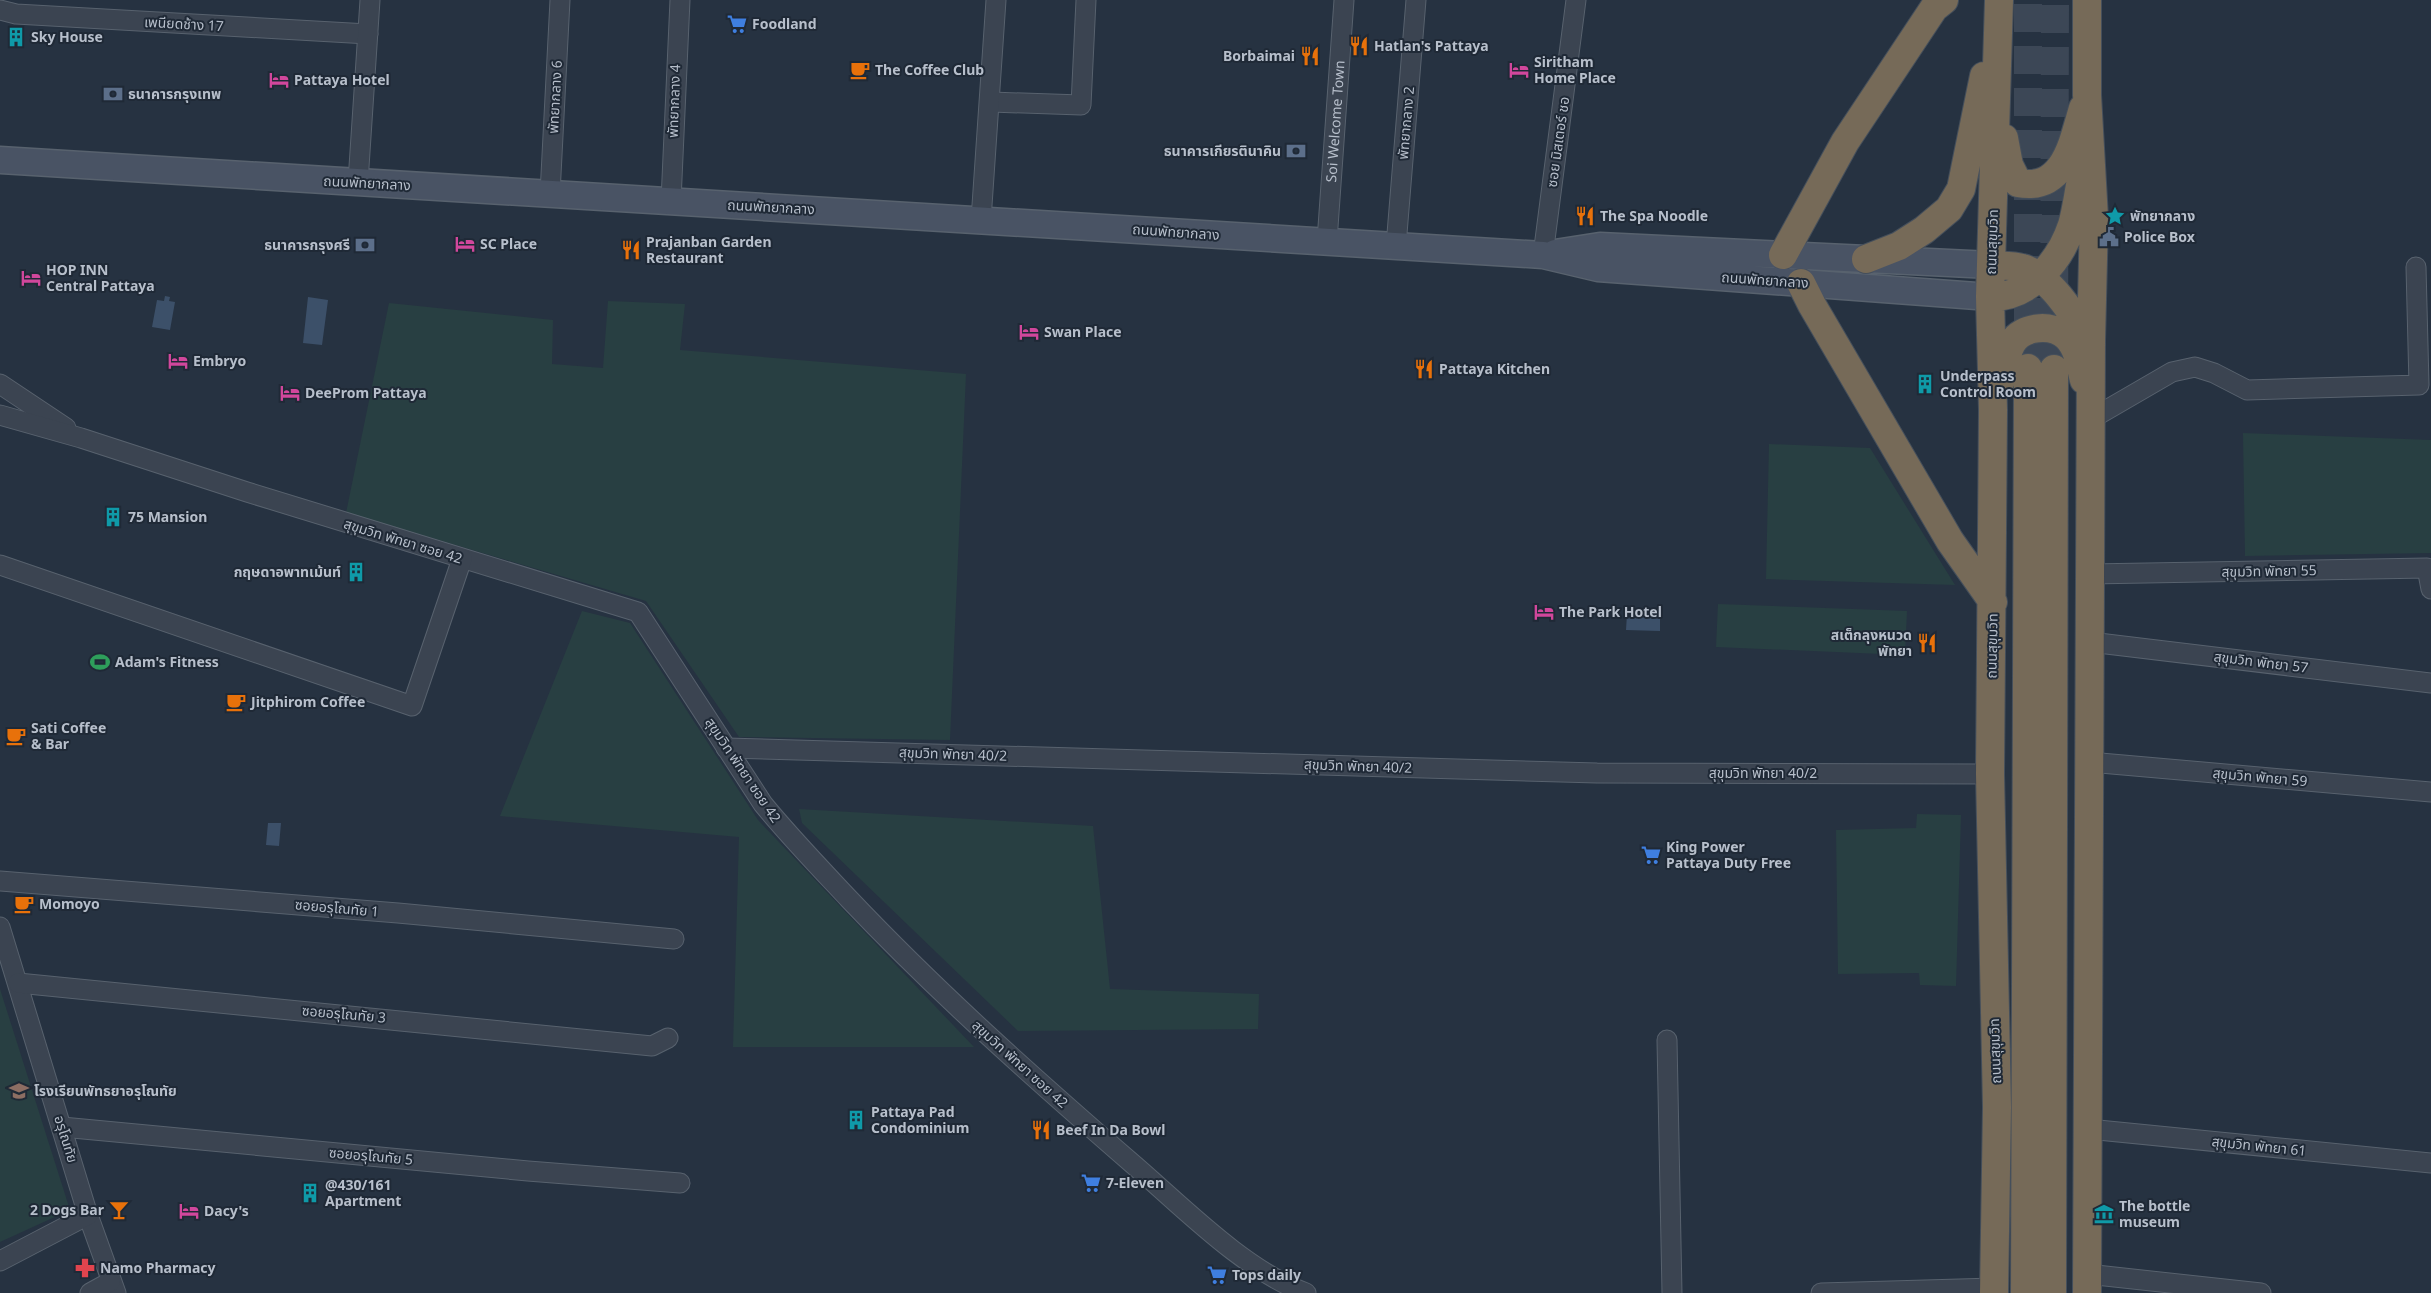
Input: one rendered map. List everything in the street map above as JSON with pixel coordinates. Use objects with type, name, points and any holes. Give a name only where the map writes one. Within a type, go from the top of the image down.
[{"type":"highway","points":[[1783,255],[1845,142],[1934,8],[1944,0]]},
{"type":"highway","points":[[1866,259],[1899,246],[1924,230],[1949,209],[1961,189],[1999,0]]},
{"type":"highway","name":"ถนนสุขุมวิท","points":[[1994,1290],[1996,1107],[1990,774],[1993,410],[1990,297],[1999,0]]},
{"type":"highway","points":[[2087,0],[2087,95],[2094,218],[2091,341],[2087,1283]]},
{"type":"highway","points":[[1996,99],[2009,165],[2018,183],[2028,185],[2039,184],[2048,179],[2058,170],[2068,156],[2087,95]]},
{"type":"highway","points":[[1990,297],[2001,297],[2016,293],[2040,277],[2056,258],[2072,225],[2090,135]]},
{"type":"highway","points":[[1991,265],[2022,268],[2040,277],[2066,306],[2091,341]]},
{"type":"highway","points":[[1801,283],[1816,314],[1950,541],[1992,602]]},
{"type":"highway","points":[[1993,410],[2010,345],[2021,333],[2032,328],[2056,332],[2066,336],[2071,342],[2075,349],[2091,413]]},
{"type":"highway","points":[[2025,1293],[2041,369],[2052,1293]]},
{"type":"main road","name":"ถนนพัทยากลาง","points":[[0,160],[1543,255],[1598,268],[1990,297]]},
{"type":"main road","name":"ถนนพัทยากลาง","points":[[1543,255],[1600,246],[1991,265]]},
{"type":"street","points":[[358,182],[370,0]]},
{"type":"street","name":"พัทยากลาง 6","points":[[550,194],[560,0]]},
{"type":"street","name":"พัทยากลาง 4","points":[[671,201],[680,0]]},
{"type":"street","points":[[981,220],[991,102],[996,0]]},
{"type":"street","points":[[991,102],[1081,105],[1086,0]]},
{"type":"street","name":"Soi Welcome Town","points":[[1327,242],[1344,0]]},
{"type":"street","name":"พัทยากลาง 2","points":[[1396,246],[1416,0]]},
{"type":"street","name":"ซอย มิสเตอร์ ชอ","points":[[1543,255],[1576,0]]},
{"type":"street","name":"เพนียดช้าง 17","points":[[0,10],[16,14],[368,34]]},
{"type":"street","points":[[2091,413],[2172,372],[2195,367],[2214,373],[2247,390],[2419,385],[2416,267]]},
{"type":"street","points":[[0,384],[81,438]]},
{"type":"street","points":[[0,415],[81,438]]},
{"type":"street","name":"สุขุมวิท พัทยา ซอย 42","points":[[81,438],[189,474],[638,612],[763,804],[785,832],[894,947],[1010,1058],[1243,1257],[1284,1285],[1306,1293]]},
{"type":"street","points":[[0,565],[412,706],[462,559]]},
{"type":"street","name":"สุขุมวิท พัทยา 55","points":[[2090,574],[2427,568],[2431,589]]},
{"type":"street","name":"สุขุมวิท พัทยา 57","points":[[2090,642],[2431,683]]},
{"type":"street","name":"สุขุมวิท พัทยา 40/2","points":[[726,748],[1597,773],[1990,774]]},
{"type":"street","name":"สุขุมวิท พัทยา 59","points":[[2089,762],[2431,792]]},
{"type":"street","name":"ซอยอรุโณทัย 1","points":[[0,881],[398,913],[674,938]]},
{"type":"street","name":"อรุโณทัย","points":[[0,927],[88,1215],[113,1288]]},
{"type":"street","name":"ซอยอรุโณทัย 3","points":[[18,983],[652,1046],[668,1038]]},
{"type":"street","points":[[1667,1040],[1672,1293]]},
{"type":"street","name":"ซอยอรุโณทัย 5","points":[[62,1127],[528,1172],[680,1182]]},
{"type":"street","name":"สุขุมวิท พัทยา 61","points":[[2088,1129],[2431,1162]]},
{"type":"street","points":[[0,1261],[88,1215]]},
{"type":"street","points":[[2087,1283],[2261,1293]]},
{"type":"street","points":[[90,1293],[113,1288]]},
{"type":"street","points":[[1821,1293],[1994,1290]]},
{"type":"green space","points":[[608,301],[685,304],[680,350],[966,374],[950,740],[739,737],[646,601],[346,513],[389,303],[553,320],[552,364],[603,368]]},
{"type":"green space","points":[[2243,433],[2431,440],[2431,553],[2245,556]]},
{"type":"green space","points":[[1769,444],[1870,448],[1955,585],[1766,579]]},
{"type":"green space","points":[[1718,604],[1907,611],[1905,655],[1716,647]]},
{"type":"green space","points":[[582,611],[630,623],[758,820],[974,1047],[733,1047],[739,837],[500,816]]},
{"type":"green space","points":[[799,809],[1093,826],[1110,989],[1259,994],[1258,1029],[1018,1031],[802,823]]},
{"type":"green space","points":[[1917,814],[1961,815],[1956,986],[1920,985],[1919,973],[1838,974],[1836,830],[1916,828]]},
{"type":"green space","name":"โรงเรียนพัทธยาอรุโณทัย","points":[[0,989],[70,1210],[0,1242]]},
{"type":"water","points":[[165,296],[170,297],[169,301],[175,302],[170,330],[152,327],[157,300],[164,301]]},
{"type":"water","points":[[308,297],[328,300],[322,345],[303,343]]},
{"type":"water","points":[[1627,614],[1660,615],[1660,631],[1626,630]]},
{"type":"water","points":[[268,823],[281,823],[279,846],[266,845]]},
{"type":"tunnel","points":[[2028,0],[2028,368]]},
{"type":"tunnel","points":[[2054,369],[2055,0]]},
{"type":"place","name":"Foodland","points":[[737,24]]},
{"type":"place","name":"Sky House","points":[[16,37]]},
{"type":"place","name":"Hatlan's Pattaya","points":[[1359,46]]},
{"type":"place","name":"Borbaimai","points":[[1310,56]]},
{"type":"place","name":"The Coffee Club","points":[[860,70]]},
{"type":"place","name":"Siritham Home Place","points":[[1519,70]]},
{"type":"place","name":"Pattaya Hotel","points":[[279,80]]},
{"type":"place","name":"ธนาคารกรุงเทพ","points":[[113,94]]},
{"type":"place","name":"ธนาคารเกียรตินาคิน","points":[[1296,151]]},
{"type":"place","name":"The Spa Noodle","points":[[1585,216]]},
{"type":"place","name":"พัทยากลาง","points":[[2115,216]]},
{"type":"place","name":"Police Box","points":[[2109,237]]},
{"type":"place","name":"SC Place","points":[[465,244]]},
{"type":"place","name":"ธนาคารกรุงศรี","points":[[365,245]]},
{"type":"place","name":"Prajanban Garden Restaurant","points":[[631,250]]},
{"type":"place","name":"HOP INN Central Pattaya","points":[[31,278]]},
{"type":"place","name":"Swan Place","points":[[1029,332]]},
{"type":"place","name":"Embryo","points":[[178,361]]},
{"type":"place","name":"Pattaya Kitchen","points":[[1424,369]]},
{"type":"place","name":"Underpass Control Room","points":[[1925,384]]},
{"type":"place","name":"DeeProm Pattaya","points":[[290,393]]},
{"type":"place","name":"75 Mansion","points":[[113,517]]},
{"type":"place","name":"กฤษดาอพาทเม้นท์","points":[[356,572]]},
{"type":"place","name":"The Park Hotel","points":[[1544,612]]},
{"type":"place","name":"สเต็กลุงหนวด พัทยา","points":[[1927,643]]},
{"type":"place","name":"Adam's Fitness","points":[[100,662]]},
{"type":"place","name":"Jitphirom Coffee","points":[[236,702]]},
{"type":"place","name":"Sati Coffee & Bar","points":[[16,736]]},
{"type":"place","name":"King Power Pattaya Duty Free","points":[[1651,855]]},
{"type":"place","name":"Momoyo","points":[[24,904]]},
{"type":"place","name":"โรงเรียนพัทธยาอรุโณทัย","points":[[19,1091]]},
{"type":"place","name":"Pattaya Pad Condominium","points":[[856,1120]]},
{"type":"place","name":"Beef In Da Bowl","points":[[1041,1130]]},
{"type":"place","name":"7-Eleven","points":[[1091,1183]]},
{"type":"place","name":"@430/161 Apartment","points":[[310,1193]]},
{"type":"place","name":"2 Dogs Bar","points":[[119,1210]]},
{"type":"place","name":"Dacy's","points":[[189,1211]]},
{"type":"place","name":"The bottle museum","points":[[2104,1214]]},
{"type":"place","name":"Namo Pharmacy","points":[[85,1268]]},
{"type":"place","name":"Tops daily","points":[[1217,1275]]}]
